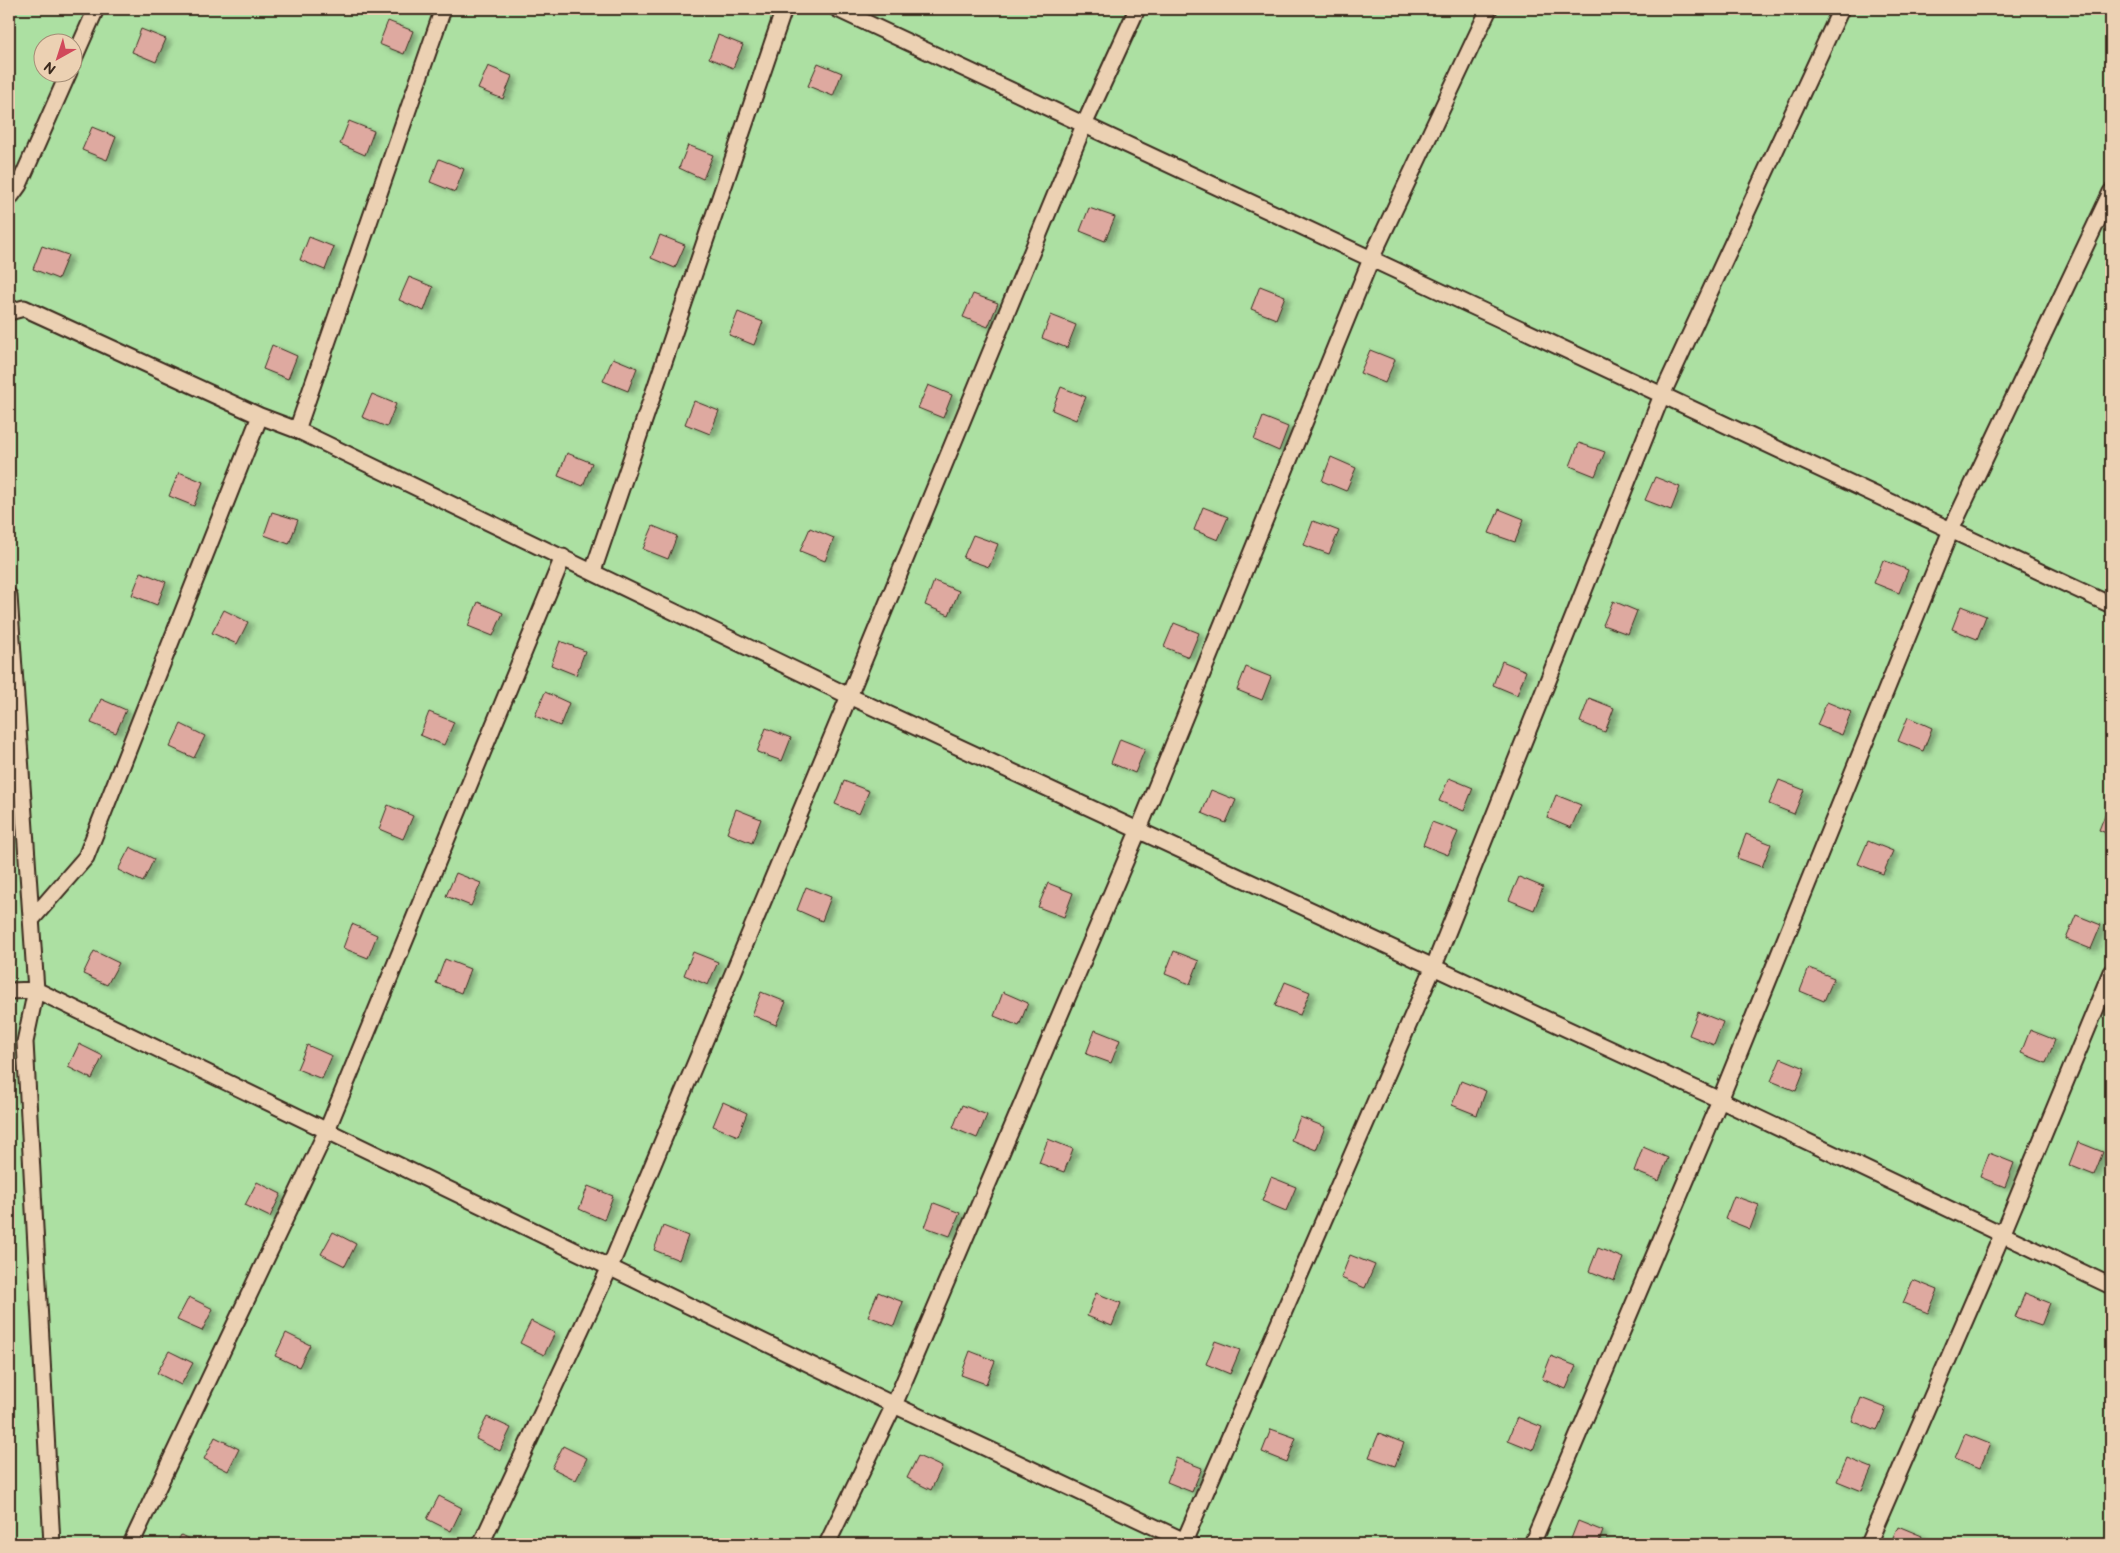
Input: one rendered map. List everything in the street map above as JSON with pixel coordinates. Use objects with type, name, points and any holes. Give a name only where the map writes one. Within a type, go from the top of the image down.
[{"type":"lane","points":[[82,41],[96,9]]},
{"type":"lane","points":[[297,430],[443,9]]},
{"type":"lane","points":[[593,571],[784,9]]},
{"type":"lane","points":[[837,9],[2111,605]]},
{"type":"lane","points":[[481,1544],[610,1267],[849,696],[1084,125],[1137,9]]},
{"type":"lane","points":[[827,1544],[894,1405],[1139,829],[1371,259],[1489,9]]},
{"type":"lane","points":[[9,990],[36,990],[894,1405],[1186,1543],[1434,966],[1662,395],[1841,9]]},
{"type":"lane","points":[[9,199],[19,185],[64,82]]},
{"type":"lane","points":[[1532,1544],[1720,1100],[1951,530],[2111,192]]},
{"type":"lane","points":[[9,312],[24,308],[260,416],[297,430],[849,696],[1434,966],[2111,1286]]},
{"type":"lane","points":[[32,919],[86,857],[260,416]]},
{"type":"lane","points":[[131,1544],[327,1130],[563,557]]},
{"type":"lane","points":[[9,596],[36,990],[25,1042],[52,1544]]},
{"type":"lane","points":[[1868,1544],[2002,1235],[2111,972]]},
{"type":"green space","points":[[9,9],[2111,9],[2111,1544],[9,1544]]},
{"type":"building","points":[[388,21],[413,31],[404,54],[379,44]]},
{"type":"building","points":[[141,29],[166,39],[156,62],[132,52]]},
{"type":"building","points":[[718,35],[743,45],[733,68],[709,58]]},
{"type":"building","points":[[818,63],[842,73],[833,96],[808,86]]},
{"type":"building","points":[[488,66],[512,76],[503,99],[478,89]]},
{"type":"building","points":[[349,121],[374,131],[365,155],[340,144]]},
{"type":"building","points":[[92,127],[116,137],[107,160],[82,150]]},
{"type":"building","points":[[688,145],[713,155],[703,179],[679,168]]},
{"type":"building","points":[[439,159],[464,169],[455,192],[430,182]]},
{"type":"building","points":[[1089,208],[1115,217],[1105,241],[1080,231]]},
{"type":"building","points":[[660,235],[685,245],[675,268],[651,258]]},
{"type":"building","points":[[309,237],[334,247],[325,270],[300,260]]},
{"type":"building","points":[[42,246],[68,255],[58,279],[33,269]]},
{"type":"building","points":[[409,277],[433,287],[424,311],[399,300]]},
{"type":"building","points":[[1260,286],[1285,296],[1276,319],[1251,309]]},
{"type":"building","points":[[973,294],[998,303],[988,327],[963,317]]},
{"type":"building","points":[[738,312],[763,322],[754,345],[729,335]]},
{"type":"building","points":[[1051,315],[1076,325],[1067,348],[1042,338]]},
{"type":"building","points":[[272,345],[297,356],[288,379],[263,369]]},
{"type":"building","points":[[1370,350],[1395,360],[1385,383],[1360,373]]},
{"type":"building","points":[[613,358],[637,368],[628,391],[603,381]]},
{"type":"building","points":[[928,385],[952,395],[943,418],[918,408]]},
{"type":"building","points":[[1061,387],[1086,397],[1076,420],[1052,410]]},
{"type":"building","points":[[372,394],[396,404],[387,427],[362,417]]},
{"type":"building","points":[[694,401],[719,411],[710,434],[685,424]]},
{"type":"building","points":[[1263,417],[1288,427],[1279,451],[1254,440]]},
{"type":"building","points":[[1579,443],[1605,452],[1595,476],[1570,466]]},
{"type":"building","points":[[567,453],[592,463],[583,486],[558,476]]},
{"type":"building","points":[[1331,457],[1356,468],[1346,491],[1322,481]]},
{"type":"building","points":[[179,472],[203,482],[194,506],[169,496]]},
{"type":"building","points":[[1655,477],[1680,487],[1671,510],[1645,500]]},
{"type":"building","points":[[1203,507],[1228,517],[1218,540],[1194,530]]},
{"type":"building","points":[[1499,509],[1524,519],[1515,542],[1489,533]]},
{"type":"building","points":[[272,512],[298,520],[289,544],[264,535]]},
{"type":"building","points":[[1313,521],[1339,531],[1329,554],[1304,545]]},
{"type":"building","points":[[653,526],[677,536],[668,559],[643,549]]},
{"type":"building","points":[[810,528],[834,538],[825,561],[800,551]]},
{"type":"building","points":[[973,535],[998,544],[989,567],[963,558]]},
{"type":"building","points":[[1883,560],[1908,570],[1899,593],[1874,583]]},
{"type":"building","points":[[141,572],[166,582],[157,605],[132,595]]},
{"type":"building","points":[[934,581],[959,591],[949,615],[925,605]]},
{"type":"building","points":[[1613,601],[1637,611],[1628,634],[1603,625]]},
{"type":"building","points":[[478,602],[503,613],[493,636],[468,626]]},
{"type":"building","points":[[1961,606],[1986,616],[1977,639],[1952,629]]},
{"type":"building","points":[[224,610],[248,622],[237,644],[212,633]]},
{"type":"building","points":[[1174,623],[1199,633],[1189,657],[1164,647]]},
{"type":"building","points":[[560,641],[585,651],[576,675],[551,665]]},
{"type":"building","points":[[1502,661],[1526,671],[1517,695],[1493,685]]},
{"type":"building","points":[[1246,667],[1271,677],[1262,700],[1237,690]]},
{"type":"building","points":[[545,692],[569,703],[560,726],[535,716]]},
{"type":"building","points":[[1589,698],[1614,708],[1605,732],[1580,722]]},
{"type":"building","points":[[101,699],[126,710],[116,733],[91,723]]},
{"type":"building","points":[[1827,702],[1851,712],[1842,735],[1817,725]]},
{"type":"building","points":[[429,712],[454,722],[444,745],[420,735]]},
{"type":"building","points":[[1908,717],[1932,728],[1923,751],[1898,741]]},
{"type":"building","points":[[181,724],[205,736],[194,758],[170,747]]},
{"type":"building","points":[[766,728],[791,738],[782,761],[757,752]]},
{"type":"building","points":[[1120,739],[1145,749],[1135,773],[1111,763]]},
{"type":"building","points":[[1449,778],[1473,788],[1464,811],[1439,801]]},
{"type":"building","points":[[1779,780],[1804,790],[1794,814],[1769,804]]},
{"type":"building","points":[[844,781],[869,791],[859,814],[835,804]]},
{"type":"building","points":[[1211,790],[1236,800],[1226,823],[1202,813]]},
{"type":"building","points":[[1556,795],[1581,805],[1571,828],[1547,818]]},
{"type":"building","points":[[388,805],[413,816],[403,839],[379,829]]},
{"type":"building","points":[[2108,807],[2111,808],[2111,835],[2099,830]]},
{"type":"building","points":[[736,809],[761,819],[752,843],[727,833]]},
{"type":"building","points":[[1432,822],[1458,832],[1448,855],[1423,845]]},
{"type":"building","points":[[1746,834],[1771,844],[1762,867],[1737,858]]},
{"type":"building","points":[[1868,841],[1893,851],[1883,874],[1858,864]]},
{"type":"building","points":[[130,847],[154,859],[143,882],[118,870]]},
{"type":"building","points":[[456,873],[481,883],[471,906],[446,896]]},
{"type":"building","points":[[1519,877],[1543,887],[1534,910],[1509,900]]},
{"type":"building","points":[[1048,883],[1073,893],[1064,917],[1038,907]]},
{"type":"building","points":[[806,887],[831,897],[822,921],[797,910]]},
{"type":"building","points":[[2076,915],[2101,925],[2091,949],[2066,939]]},
{"type":"building","points":[[352,924],[377,935],[368,958],[343,948]]},
{"type":"building","points":[[94,951],[119,963],[107,985],[83,974]]},
{"type":"building","points":[[1174,951],[1199,961],[1190,984],[1165,974]]},
{"type":"building","points":[[693,952],[718,962],[708,985],[684,975]]},
{"type":"building","points":[[445,959],[470,969],[461,993],[436,983]]},
{"type":"building","points":[[1809,968],[1834,978],[1824,1001],[1800,991]]},
{"type":"building","points":[[1285,982],[1310,992],[1300,1015],[1275,1006]]},
{"type":"building","points":[[761,992],[786,1002],[776,1025],[752,1015]]},
{"type":"building","points":[[1003,992],[1028,1003],[1019,1026],[994,1016]]},
{"type":"building","points":[[1698,1012],[1723,1022],[1714,1045],[1689,1035]]},
{"type":"building","points":[[1095,1030],[1120,1040],[1111,1063],[1086,1054]]},
{"type":"building","points":[[2030,1030],[2055,1040],[2046,1063],[2021,1053]]},
{"type":"building","points":[[79,1044],[103,1056],[92,1079],[68,1067]]},
{"type":"building","points":[[307,1045],[332,1056],[322,1079],[297,1069]]},
{"type":"building","points":[[1781,1058],[1805,1068],[1796,1091],[1771,1081]]},
{"type":"building","points":[[1461,1081],[1486,1091],[1477,1115],[1452,1105]]},
{"type":"building","points":[[723,1102],[747,1113],[738,1136],[713,1126]]},
{"type":"building","points":[[962,1105],[987,1115],[977,1138],[953,1128]]},
{"type":"building","points":[[1300,1117],[1325,1127],[1316,1150],[1291,1140]]},
{"type":"building","points":[[1048,1139],[1073,1149],[1064,1172],[1039,1163]]},
{"type":"building","points":[[2078,1142],[2103,1152],[2094,1175],[2069,1165]]},
{"type":"building","points":[[1643,1147],[1668,1158],[1659,1181],[1634,1171]]},
{"type":"building","points":[[1989,1153],[2014,1163],[2005,1187],[1980,1177]]},
{"type":"building","points":[[1271,1177],[1296,1187],[1286,1211],[1262,1201]]},
{"type":"building","points":[[257,1182],[281,1194],[270,1217],[245,1205]]},
{"type":"building","points":[[588,1186],[613,1196],[604,1220],[579,1209]]},
{"type":"building","points":[[1734,1196],[1759,1205],[1750,1229],[1725,1219]]},
{"type":"building","points":[[934,1203],[960,1213],[950,1236],[925,1227]]},
{"type":"building","points":[[663,1226],[688,1236],[679,1260],[654,1250]]},
{"type":"building","points":[[333,1232],[356,1244],[345,1266],[321,1254]]},
{"type":"building","points":[[1598,1248],[1623,1258],[1614,1281],[1589,1271]]},
{"type":"building","points":[[1350,1255],[1375,1265],[1365,1288],[1341,1278]]},
{"type":"building","points":[[1913,1280],[1938,1290],[1928,1313],[1903,1303]]},
{"type":"building","points":[[878,1292],[903,1302],[894,1326],[868,1316]]},
{"type":"building","points":[[1096,1293],[1121,1303],[1112,1326],[1087,1316]]},
{"type":"building","points":[[2025,1293],[2050,1303],[2041,1326],[2015,1317]]},
{"type":"building","points":[[189,1297],[213,1309],[202,1331],[177,1320]]},
{"type":"building","points":[[531,1321],[555,1333],[544,1355],[520,1343]]},
{"type":"building","points":[[286,1333],[310,1345],[299,1367],[275,1356]]},
{"type":"building","points":[[1215,1341],[1240,1350],[1230,1374],[1206,1364]]},
{"type":"building","points":[[169,1351],[193,1363],[181,1385],[157,1373]]},
{"type":"building","points":[[970,1351],[995,1361],[986,1384],[961,1375]]},
{"type":"building","points":[[1551,1356],[1576,1366],[1566,1389],[1542,1379]]},
{"type":"building","points":[[1861,1398],[1886,1408],[1877,1431],[1852,1421]]},
{"type":"building","points":[[487,1417],[511,1428],[500,1451],[476,1439]]},
{"type":"building","points":[[1517,1417],[1542,1427],[1533,1450],[1508,1440]]},
{"type":"building","points":[[1271,1429],[1296,1438],[1287,1462],[1262,1452]]},
{"type":"building","points":[[1379,1433],[1404,1443],[1395,1466],[1369,1457]]},
{"type":"building","points":[[1965,1434],[1990,1444],[1980,1468],[1955,1458]]},
{"type":"building","points":[[215,1437],[239,1449],[228,1471],[204,1459]]},
{"type":"building","points":[[563,1446],[587,1458],[576,1480],[552,1468]]},
{"type":"building","points":[[918,1456],[942,1467],[931,1490],[907,1478]]},
{"type":"building","points":[[1176,1458],[1202,1468],[1192,1492],[1167,1482]]},
{"type":"building","points":[[1847,1458],[1872,1468],[1862,1491],[1837,1481]]},
{"type":"building","points":[[439,1496],[462,1508],[451,1531],[427,1519]]},
{"type":"building","points":[[1578,1521],[1603,1531],[1598,1544],[1569,1544]]},
{"type":"building","points":[[1898,1526],[1922,1536],[1919,1544],[1890,1544]]},
{"type":"building","points":[[181,1535],[199,1544],[176,1544]]}]
